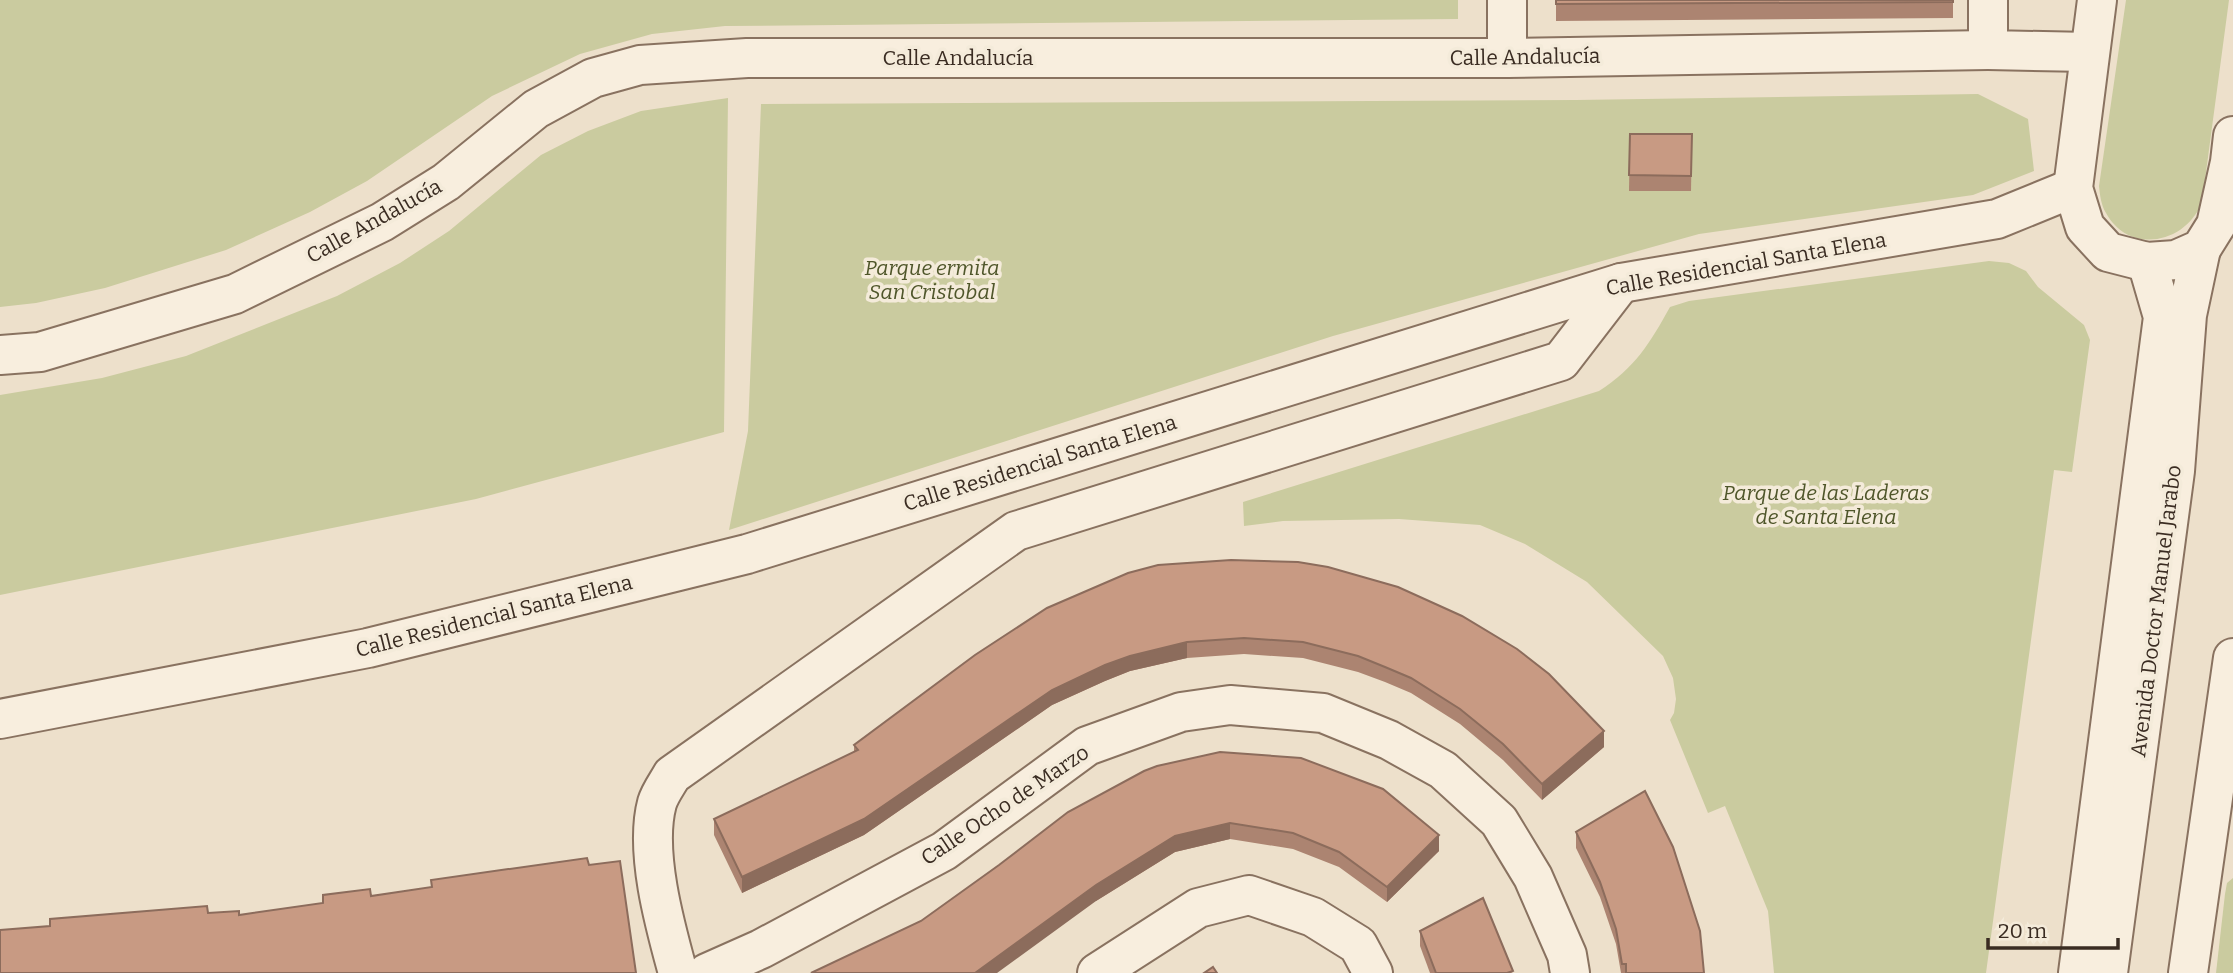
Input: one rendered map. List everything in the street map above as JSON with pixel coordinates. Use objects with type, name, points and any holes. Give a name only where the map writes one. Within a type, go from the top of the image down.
[{"type":"street","points":[[1507,0],[1507,58]]},
{"type":"street","points":[[1988,0],[1988,50]]},
{"type":"street","points":[[2097,0],[2073,188],[2085,227],[2108,252],[2147,262],[2176,260],[2201,249]]},
{"type":"street","name":"Calle Andalucía","points":[[0,355],[40,352],[235,294],[382,222],[446,182],[536,109],[593,78],[640,65],[747,58],[1507,58],[1988,50],[2089,52]]},
{"type":"street","name":"Avenida Doctor Manuel Jarabo","points":[[2108,973],[2175,471],[2187,315],[2201,249],[2216,225],[2232,153]]},
{"type":"street","name":"Calle Residencial Santa Elena","points":[[0,719],[368,648],[747,554],[1621,283],[1997,219],[2073,188]]},
{"type":"street","name":"Avenida Doctor Manuel Jarabo","points":[[2078,973],[2163,317],[2147,262]]},
{"type":"street","points":[[678,973],[663,918],[653,827],[658,802],[672,775],[1016,531],[1561,360],[1621,283]]},
{"type":"street","points":[[2188,973],[2220,843],[2233,658]]},
{"type":"street","name":"Calle Ocho de Marzo","points":[[707,973],[761,949],[944,851],[1087,746],[1181,712],[1230,705],[1322,713],[1389,740],[1443,770],[1499,821],[1534,877],[1567,955],[1570,973]]},
{"type":"street","points":[[1097,973],[1198,908],[1248,895],[1313,917],[1358,945],[1373,973]]},
{"type":"green space","points":[[0,0],[1458,0],[1458,19],[725,26],[652,34],[580,54],[492,96],[367,181],[310,212],[226,250],[105,288],[36,303],[0,307]]},
{"type":"green space","points":[[2126,0],[2229,0],[2202,202],[2194,216],[2183,227],[2171,235],[2157,239],[2128,235],[2116,226],[2104,210],[2099,186]]},
{"type":"green space","name":"Parque ermita San Cristobal","points":[[1978,94],[2028,119],[2034,171],[1973,195],[1699,234],[1333,336],[729,530],[748,431],[761,104],[1576,100]]},
{"type":"green space","points":[[728,98],[724,432],[476,499],[0,595],[0,395],[102,378],[186,356],[337,296],[400,263],[449,231],[541,155],[588,131],[641,111]]},
{"type":"green space","name":"Parque de las Laderas de Santa Elena","points":[[1989,261],[2009,263],[2026,271],[2038,287],[2084,325],[2090,340],[2072,472],[2054,470],[1986,973],[1774,973],[1768,911],[1725,806],[1708,813],[1670,720],[1676,699],[1673,678],[1663,656],[1587,582],[1525,544],[1480,525],[1399,519],[1283,521],[1244,526],[1243,502],[1599,391],[1632,364],[1656,332],[1670,307],[1689,301]]},
{"type":"green space","points":[[2233,878],[2233,973],[2216,973],[2225,894],[2227,883]]},
{"type":"building","points":[[1556,0],[1953,0],[1953,2],[1556,4]]},
{"type":"building","points":[[1630,134],[1692,134],[1691,176],[1629,175]]},
{"type":"building","points":[[1231,560],[1298,562],[1328,567],[1398,587],[1462,616],[1517,649],[1549,674],[1604,731],[1542,784],[1503,744],[1460,709],[1411,678],[1358,656],[1303,642],[1244,638],[1187,642],[1130,656],[1052,690],[864,819],[742,877],[714,819],[858,750],[854,745],[975,655],[1047,608],[1128,573],[1158,565]]},
{"type":"building","points":[[1220,752],[1301,758],[1383,789],[1439,835],[1387,887],[1339,852],[1293,833],[1230,823],[1175,836],[1096,885],[975,973],[811,973],[921,921],[1068,812],[1144,771]]},
{"type":"building","points":[[1645,791],[1673,847],[1700,931],[1704,973],[1626,973],[1616,929],[1600,882],[1576,832]]},
{"type":"building","points":[[587,858],[589,865],[620,861],[636,973],[0,973],[0,930],[50,926],[50,919],[207,906],[208,913],[239,911],[239,915],[323,903],[323,895],[370,889],[371,896],[432,887],[431,880]]},
{"type":"building","points":[[1483,898],[1513,971],[1436,973],[1420,931]]},
{"type":"building","points":[[1213,967],[1217,973],[1204,973]]}]
